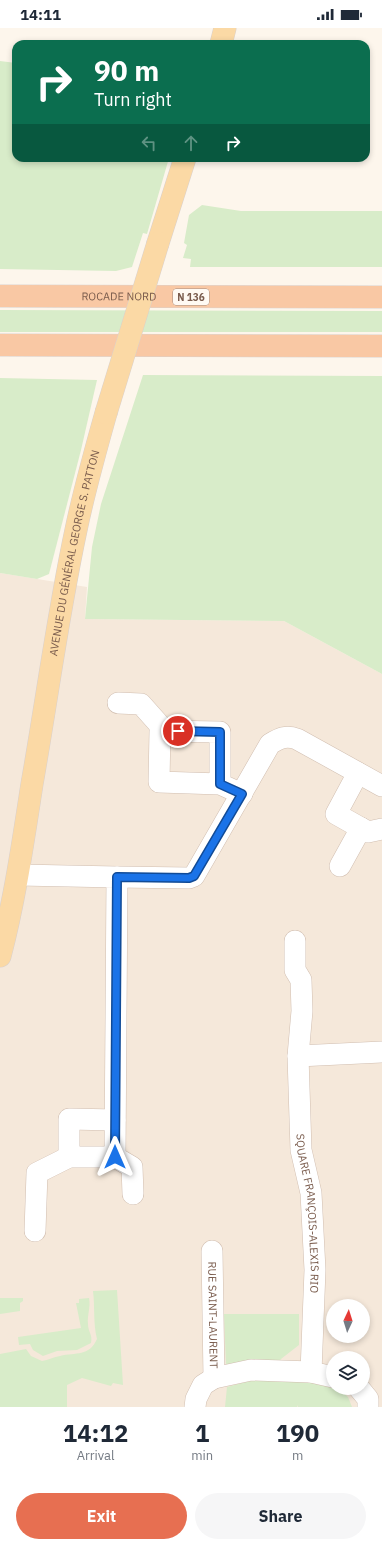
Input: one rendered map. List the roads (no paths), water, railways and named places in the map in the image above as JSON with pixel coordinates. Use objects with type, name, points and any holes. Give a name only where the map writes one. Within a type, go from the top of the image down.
[{"type":"highway","name":"ROCADE NORD","points":[[0,295],[382,297]]},
{"type":"highway","points":[[0,345],[382,346]]},
{"type":"highway","points":[[0,352],[178,346]]},
{"type":"main road","points":[[222,40],[225,28]]},
{"type":"main road","name":"AVENUE DU GÉNÉRAL GEORGE S. PATTON","points":[[0,956],[19,875],[71,555],[88,476],[184,162]]},
{"type":"street","points":[[118,703],[141,704],[165,731]]},
{"type":"street","points":[[220,784],[220,732],[160,731],[159,782],[220,784],[242,794]]},
{"type":"street","points":[[19,875],[189,878],[194,876],[270,744],[287,736],[297,738],[382,786]]},
{"type":"street","points":[[358,773],[336,814],[368,832],[382,829]]},
{"type":"street","points":[[340,866],[361,828]]},
{"type":"street","points":[[115,1157],[117,877]]},
{"type":"street","name":"SQUARE FRANÇOIS-ALEXIS RIO","points":[[295,940],[295,970],[301,980],[302,995],[298,1056],[301,1150],[312,1193],[314,1270],[311,1372]]},
{"type":"street","points":[[298,1056],[382,1052]]},
{"type":"street","points":[[69,1157],[69,1119],[115,1120]]},
{"type":"street","points":[[35,1231],[37,1173],[69,1157],[115,1157],[132,1167],[133,1194]]},
{"type":"street","name":"RUE SAINT-LAURENT","points":[[212,1251],[214,1378]]},
{"type":"street","points":[[195,1407],[196,1399],[204,1385],[214,1378],[251,1370],[311,1372],[326,1375]]},
{"type":"street","points":[[364,1395],[368,1399],[368,1407]]}]
